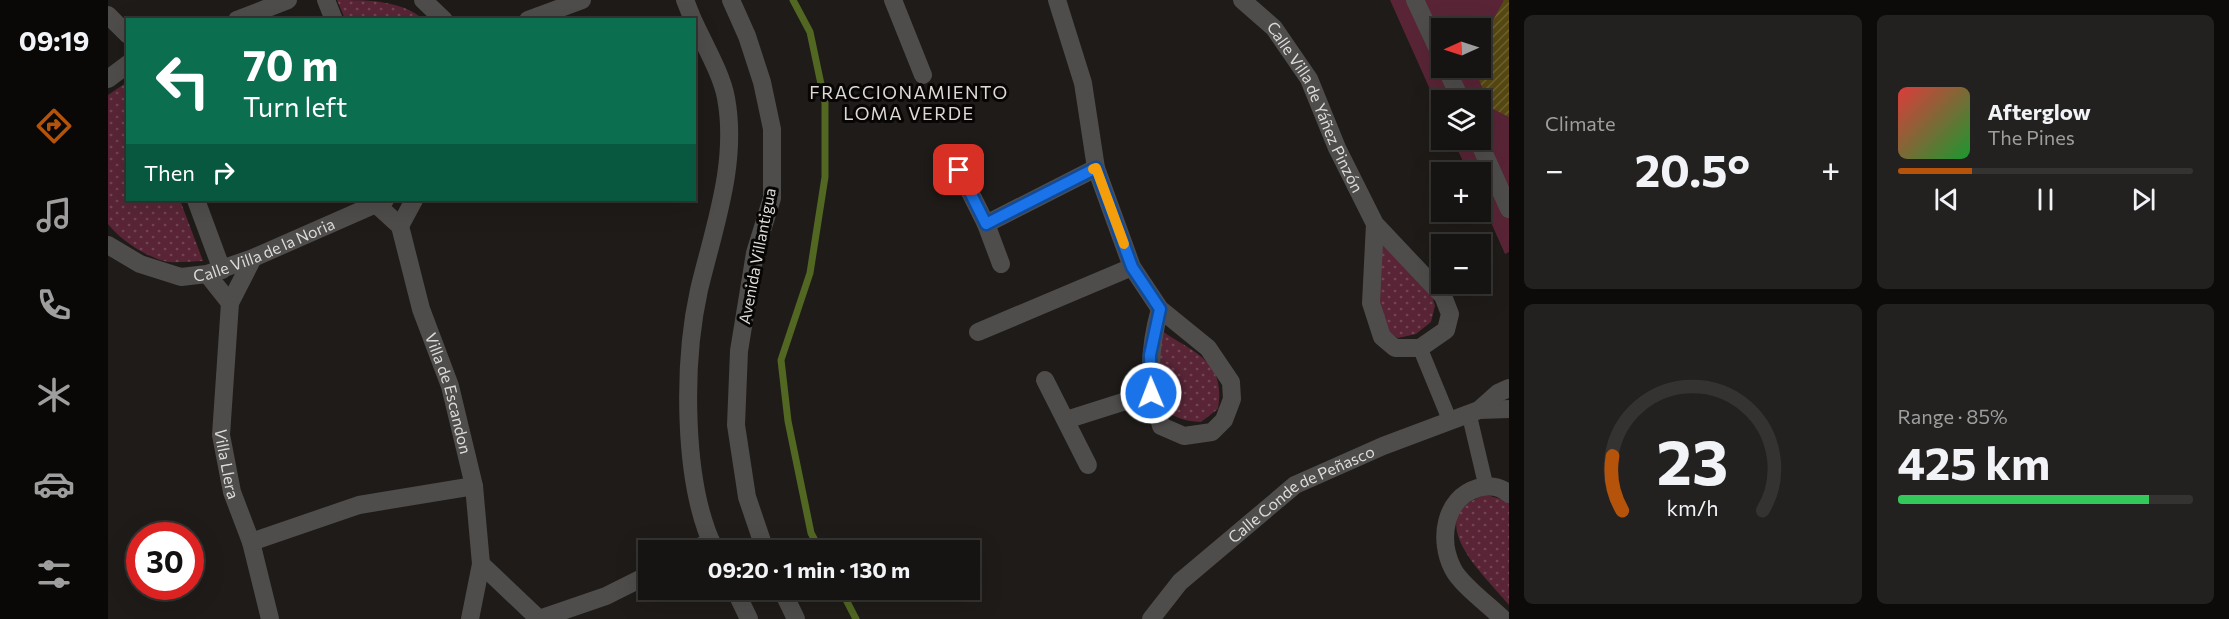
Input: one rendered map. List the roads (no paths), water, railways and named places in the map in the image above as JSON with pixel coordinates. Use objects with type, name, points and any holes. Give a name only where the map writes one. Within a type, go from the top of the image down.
[{"type":"street","points":[[242,18],[288,0]]},
{"type":"street","points":[[326,0],[333,18]]},
{"type":"street","points":[[423,0],[442,18]]},
{"type":"street","points":[[533,18],[582,0]]},
{"type":"street","points":[[685,0],[693,18]]},
{"type":"street","name":"Avenida Villantigua","points":[[731,0],[747,36],[762,82],[772,129],[772,198],[755,253],[739,351],[736,424],[747,497],[762,540]]},
{"type":"street","points":[[1057,0],[1083,83],[1096,168],[1132,267],[1160,309],[1208,348],[1231,382],[1232,399],[1224,420],[1212,432],[1184,436],[1161,426],[1151,393],[1150,355],[1160,309]]},
{"type":"street","name":"Calle Villa de Yáñez Pinzón","points":[[1242,0],[1274,28],[1309,79],[1338,148],[1375,224],[1423,272],[1443,296],[1450,314],[1446,330],[1420,348],[1395,348],[1382,337],[1371,303],[1375,224]]},
{"type":"street","points":[[1415,0],[1431,34]]},
{"type":"street","points":[[900,4],[923,75]]},
{"type":"street","points":[[108,15],[126,33]]},
{"type":"street","points":[[696,26],[726,96],[729,159],[699,294],[689,373],[689,429],[699,500],[711,540]]},
{"type":"street","points":[[108,79],[126,66]]},
{"type":"street","points":[[1482,150],[1509,209]]},
{"type":"street","points":[[986,224],[1096,168]]},
{"type":"street","points":[[959,170],[986,224],[1001,264]]},
{"type":"street","points":[[196,201],[214,272],[230,303]]},
{"type":"street","points":[[380,202],[400,226],[413,201]]},
{"type":"street","name":"Calle Villa de la Noria","points":[[108,245],[140,264],[181,277],[214,272],[253,258],[380,202]]},
{"type":"street","name":"Villa de Escandon","points":[[400,226],[421,309],[450,386],[474,486],[481,564],[470,619]]},
{"type":"street","name":"Villa Llera","points":[[253,258],[230,303],[221,435],[232,492],[251,542],[270,619]]},
{"type":"street","points":[[978,332],[1132,267]]},
{"type":"street","points":[[1420,348],[1450,421]]},
{"type":"street","points":[[1046,380],[1088,465]]},
{"type":"street","name":"Calle Conde de Peñasco","points":[[1474,412],[1497,393],[1509,388]]},
{"type":"street","points":[[1066,420],[1151,393]]},
{"type":"street","name":"Calle Conde de Peñasco","points":[[1151,619],[1180,582],[1295,484],[1474,412],[1509,409]]},
{"type":"street","points":[[1474,412],[1486,486]]},
{"type":"street","points":[[251,542],[359,505],[474,486]]},
{"type":"street","points":[[1503,619],[1454,571],[1445,545],[1449,511],[1463,493],[1486,486],[1502,488],[1509,494]]},
{"type":"street","points":[[481,564],[539,619],[606,596],[638,580]]},
{"type":"street","points":[[740,600],[749,619]]},
{"type":"street","points":[[787,600],[796,619]]},
{"type":"waterway","points":[[793,0],[810,32],[825,103],[825,177],[810,273],[781,360],[788,421],[811,533],[815,540]]},
{"type":"waterway","points":[[846,600],[856,619]]},
{"type":"district","name":"FRACCIONAMIENTO LOMA VERDE","points":[[909,103]]}]
